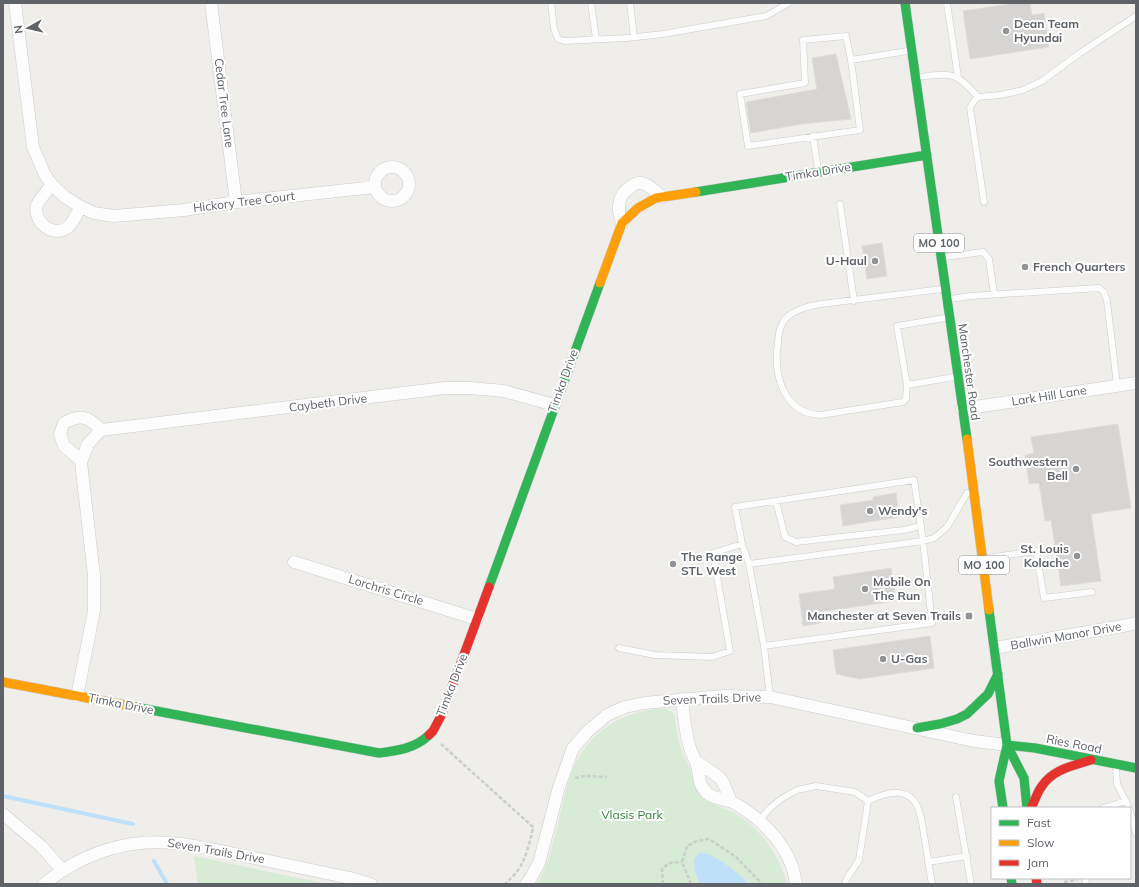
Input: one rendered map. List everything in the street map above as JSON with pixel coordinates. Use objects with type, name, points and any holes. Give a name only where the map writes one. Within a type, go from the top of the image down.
[{"type":"main road","name":"Manchester Road","points":[[905,3],[973,483],[1007,745],[999,781],[1003,807]]},
{"type":"main road","name":"Timka Drive","points":[[3,682],[379,753],[394,752],[409,748],[422,741],[433,731],[442,714],[554,405],[622,223],[638,208],[656,198],[818,171],[927,155]]},
{"type":"main road","points":[[917,728],[940,724],[968,714],[988,694],[998,674]]},
{"type":"main road","name":"Manchester Road","points":[[1007,745],[1024,778],[1027,807]]},
{"type":"main road","name":"Ries Road","points":[[1007,745],[1035,748],[1136,768]]},
{"type":"main road","points":[[1031,807],[1045,782],[1060,770],[1091,760]]},
{"type":"street","points":[[15,3],[33,147],[44,173],[52,185],[65,197],[81,208],[70,226],[53,231],[41,224],[36,211],[37,204],[52,185]]},
{"type":"street","name":"Cedar Tree Lane","points":[[211,3],[236,202]]},
{"type":"street","name":"Timka Drive","points":[[622,223],[619,214],[619,202],[624,191],[633,185],[641,183],[650,187],[662,197]]},
{"type":"street","name":"Hickory Tree Court","points":[[81,208],[94,213],[114,216],[184,210],[236,202],[375,187]]},
{"type":"street","name":"Lark Hill Lane","points":[[962,408],[1136,383]]},
{"type":"street","name":"Caybeth Drive","points":[[101,430],[445,388],[504,390],[554,405]]},
{"type":"street","points":[[77,696],[94,611],[94,576],[81,460],[88,444],[101,430],[86,418],[75,417],[64,423],[60,434],[64,446],[81,460]]},
{"type":"street","name":"Lorchris Circle","points":[[294,562],[477,618]]},
{"type":"street","name":"Ballwin Manor Drive","points":[[995,648],[1136,623]]},
{"type":"street","name":"Seven Trails Drive","points":[[526,884],[538,863],[559,787],[573,748],[588,731],[607,716],[625,707],[644,702],[724,696],[770,698],[974,741],[1007,745]]},
{"type":"street","points":[[682,699],[687,738],[697,762],[701,786],[706,793],[714,798],[731,801],[759,821],[774,836],[784,850],[792,866],[796,884]]},
{"type":"street","points":[[697,762],[719,777],[723,782],[731,801]]},
{"type":"street","points":[[3,814],[42,847],[63,870]]},
{"type":"street","name":"Seven Trails Drive","points":[[44,884],[63,870],[92,854],[131,844],[162,842],[214,850],[350,878],[371,884]]},
{"type":"lane","points":[[551,3],[554,29],[558,39],[564,41],[663,34],[766,16],[789,3]]},
{"type":"lane","points":[[591,3],[596,39]]},
{"type":"lane","points":[[630,3],[634,37]]},
{"type":"lane","points":[[947,3],[958,77]]},
{"type":"lane","points":[[984,202],[970,108],[974,101],[978,97],[1000,95],[1023,90],[1042,81],[1080,53],[1136,16]]},
{"type":"lane","points":[[846,36],[851,60],[860,130],[748,146],[740,94],[805,83],[803,40],[846,36]]},
{"type":"lane","points":[[851,60],[912,50]]},
{"type":"lane","points":[[916,77],[949,74],[958,77],[978,97]]},
{"type":"lane","points":[[813,136],[818,171]]},
{"type":"lane","points":[[840,204],[854,301]]},
{"type":"lane","points":[[941,257],[983,252],[989,259],[994,294]]},
{"type":"lane","points":[[947,299],[994,294],[1099,288],[1104,292],[1107,301],[1117,386]]},
{"type":"lane","points":[[945,289],[821,304],[804,307],[791,314],[783,322],[778,336],[776,352],[778,375],[783,391],[795,407],[811,414],[820,415],[903,402],[906,399],[907,385],[897,326],[949,317]]},
{"type":"lane","points":[[907,385],[958,376]]},
{"type":"lane","points":[[764,646],[932,623],[923,541],[914,480],[735,507],[742,544],[749,564],[764,646],[770,698]]},
{"type":"lane","points":[[749,564],[923,541],[934,538],[947,527],[973,483]]},
{"type":"lane","points":[[776,501],[785,537],[796,542],[904,530],[921,526]]},
{"type":"lane","points":[[619,648],[655,654],[712,657],[730,651],[713,553],[742,544]]},
{"type":"lane","points":[[983,559],[1036,551],[1044,598],[1092,592]]},
{"type":"lane","points":[[1115,764],[1117,784],[1128,807]]},
{"type":"lane","points":[[759,821],[769,809],[781,799],[797,790],[816,786],[855,792],[868,801]]},
{"type":"lane","points":[[868,801],[880,795],[894,792],[905,794],[914,800],[920,812],[932,884]]},
{"type":"lane","points":[[956,797],[971,884]]},
{"type":"lane","points":[[845,884],[847,877],[855,868],[859,860],[868,801]]},
{"type":"lane","points":[[1107,807],[1126,802]]},
{"type":"lane","points":[[1131,815],[1136,833]]},
{"type":"lane","points":[[928,862],[967,856]]},
{"type":"path","points":[[441,744],[533,827],[521,866],[513,877],[505,884]]},
{"type":"path","points":[[575,778],[585,776],[606,777]]},
{"type":"path","points":[[691,884],[682,862],[687,846],[697,840],[708,839],[736,857],[762,884]]},
{"type":"path","points":[[663,884],[662,869],[669,863],[682,862]]},
{"type":"green space","name":"Vlasis Park","points":[[656,709],[667,709],[674,714],[682,751],[692,772],[699,793],[709,801],[736,814],[754,828],[774,853],[784,873],[787,884],[537,884],[543,873],[549,855],[571,774],[579,757],[602,730],[621,718]]},
{"type":"green space","points":[[194,856],[327,884],[198,884]]},
{"type":"water","points":[[700,852],[720,860],[733,869],[749,884],[700,884],[695,871],[694,859]]},
{"type":"building","name":"Dean Team Hyundai","points":[[1017,3],[1030,3],[1032,15],[1044,13],[1049,47],[970,59],[963,11]]},
{"type":"building","points":[[836,54],[851,119],[802,124],[751,133],[746,102],[817,89],[812,58]]},
{"type":"building","name":"U-Haul","points":[[882,243],[887,276],[867,279],[862,246]]},
{"type":"building","name":"Southwestern Bell","points":[[1118,424],[1131,508],[1091,514],[1101,581],[1061,586],[1051,520],[1045,521],[1039,483],[1029,484],[1025,455],[1034,453],[1031,437]]},
{"type":"building","name":"Wendy's","points":[[896,493],[899,517],[843,526],[840,505],[873,500],[873,497]]},
{"type":"building","name":"Mobile On The Run","points":[[891,568],[896,601],[819,612],[821,623],[803,626],[799,594],[835,589],[833,577]]},
{"type":"building","name":"U-Gas","points":[[930,636],[934,668],[860,679],[836,674],[833,650]]},
{"type":"waterway","points":[[3,796],[133,824]]},
{"type":"waterway","points":[[154,861],[167,884]]},
{"type":"traffic: fast","points":[[905,3],[967,439]]},
{"type":"traffic: fast","points":[[696,192],[927,155]]},
{"type":"traffic: fast","points":[[489,587],[600,283]]},
{"type":"traffic: fast","points":[[989,610],[1007,745],[1024,778],[1027,807]]},
{"type":"traffic: fast","points":[[917,728],[940,724],[957,719],[967,714],[988,694],[998,674]]},
{"type":"traffic: fast","points":[[135,707],[379,753],[399,750],[412,746],[429,735]]},
{"type":"traffic: fast","points":[[1007,745],[1035,748],[1136,768]]},
{"type":"traffic: fast","points":[[1003,807],[999,781],[1007,745]]},
{"type":"traffic: fast","points":[[1011,879],[1012,884]]},
{"type":"traffic: slow","points":[[600,283],[622,223],[638,208],[656,198],[696,192]]},
{"type":"traffic: slow","points":[[967,439],[989,610]]},
{"type":"traffic: slow","points":[[3,682],[135,707]]},
{"type":"traffic: jam","points":[[429,735],[433,731],[442,714],[489,587]]},
{"type":"traffic: jam","points":[[1031,807],[1040,788],[1052,776],[1070,766],[1091,760]]},
{"type":"traffic: jam","points":[[1036,879],[1037,884]]},
{"type":"place","name":"Dean Team Hyundai","points":[[1006,31]]},
{"type":"place","name":"U-Haul","points":[[875,261]]},
{"type":"place","name":"French Quarters","points":[[1025,267]]},
{"type":"place","name":"Southwestern Bell","points":[[1076,469]]},
{"type":"place","name":"Wendy's","points":[[870,511]]},
{"type":"place","name":"St. Louis Kolache","points":[[1077,556]]},
{"type":"place","name":"The Range STL West","points":[[673,564]]},
{"type":"place","name":"Mobile On The Run","points":[[865,589]]},
{"type":"place","name":"Manchester at Seven Trails","points":[[969,616]]},
{"type":"place","name":"U-Gas","points":[[883,659]]}]
